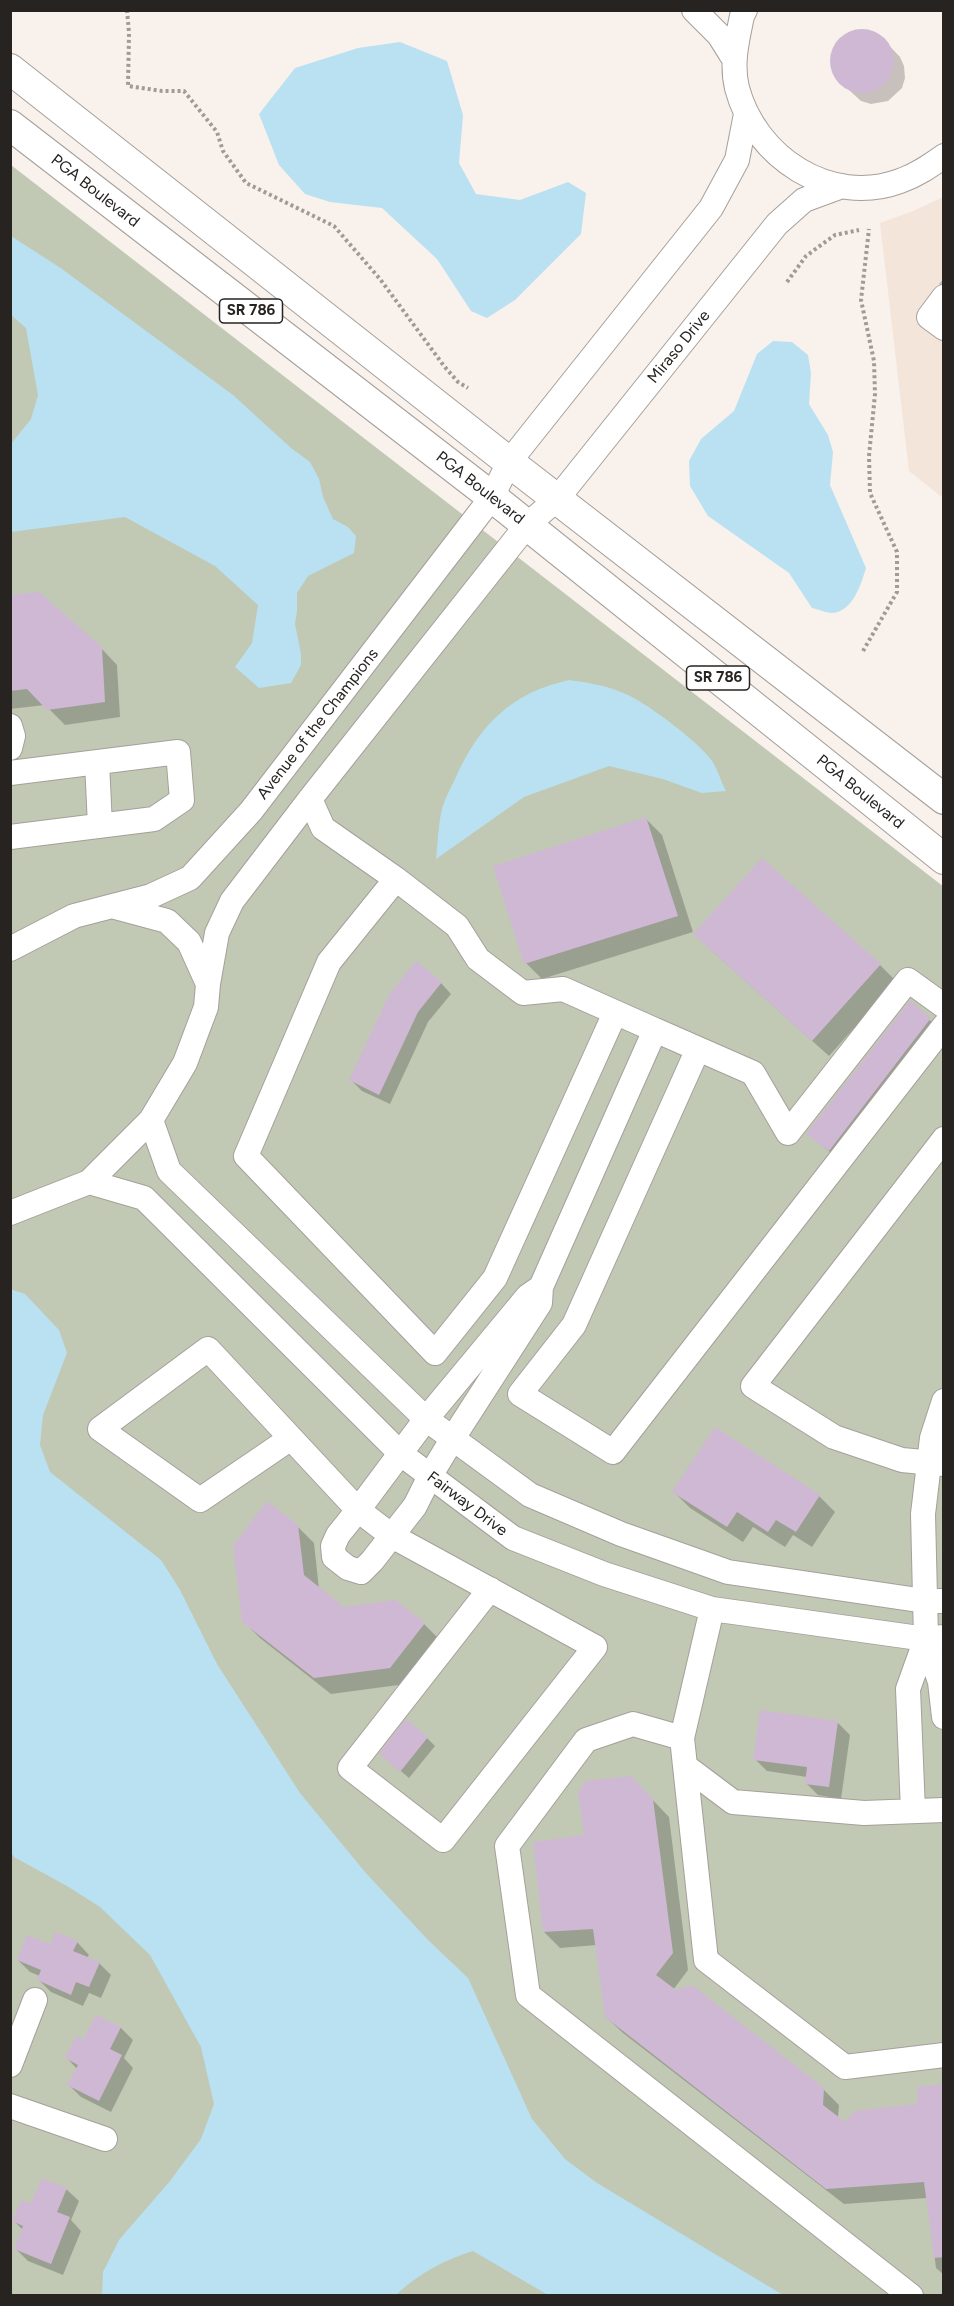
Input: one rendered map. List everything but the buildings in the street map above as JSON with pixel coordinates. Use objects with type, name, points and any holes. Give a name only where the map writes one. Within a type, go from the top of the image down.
[{"type":"main road","name":"SR 786","points":[[10,69],[509,462],[938,791]]},
{"type":"main road","name":"PGA Boulevard","points":[[10,125],[492,497],[944,859]]},
{"type":"street","points":[[694,10],[719,35],[734,59]]},
{"type":"street","points":[[745,10],[734,59],[736,87],[746,114],[762,141],[784,162],[812,177],[842,186],[870,187],[898,182],[925,170],[944,156]]},
{"type":"street","points":[[492,497],[509,462],[711,208],[736,160],[746,114]]},
{"type":"street","name":"Miraso Drive","points":[[527,525],[557,499],[777,224],[804,200],[842,186]]},
{"type":"street","points":[[944,297],[929,316],[944,328]]},
{"type":"street","name":"Avenue of the Champions","points":[[10,948],[74,916],[151,896],[190,878],[251,811],[492,497]]},
{"type":"street","points":[[10,1213],[90,1182],[152,1120],[185,1063],[206,1007],[217,933],[232,901],[527,525]]},
{"type":"street","points":[[10,726],[13,735],[10,748]]},
{"type":"street","points":[[10,773],[178,752],[182,800],[154,819],[10,837]]},
{"type":"street","points":[[97,762],[100,826]]},
{"type":"street","points":[[310,799],[323,828],[396,879],[457,926],[478,959],[524,993],[563,988],[753,1073],[788,1132],[908,980],[944,1006]]},
{"type":"street","points":[[396,879],[329,962],[246,1156],[435,1353],[495,1278],[615,1013]]},
{"type":"street","points":[[110,906],[167,921],[189,942],[208,984]]},
{"type":"street","points":[[698,1049],[574,1325],[520,1394],[613,1452],[944,1026]]},
{"type":"street","points":[[536,1295],[426,1419],[338,1535],[333,1546],[334,1557],[348,1568],[361,1572],[415,1506],[430,1476],[536,1295],[655,1030]]},
{"type":"street","points":[[152,1120],[170,1171],[426,1419],[530,1495],[621,1534],[728,1572],[934,1601]]},
{"type":"street","points":[[936,1464],[902,1460],[834,1437],[753,1386],[935,1167],[944,1139]]},
{"type":"street","name":"Fairway Drive","points":[[90,1182],[144,1198],[400,1454],[513,1538],[604,1574],[712,1609],[935,1638]]},
{"type":"street","points":[[291,1438],[200,1500],[100,1429],[208,1348],[358,1510],[392,1536],[490,1589],[595,1647],[443,1840],[350,1768],[490,1589]]},
{"type":"street","points":[[944,1401],[932,1438],[936,1464],[923,1514],[934,1601],[935,1638],[944,1717]]},
{"type":"street","points":[[712,1609],[682,1738],[706,1960],[845,2067],[944,2055]]},
{"type":"street","points":[[912,1811],[908,1689],[935,1638]]},
{"type":"street","points":[[682,1738],[633,1724],[586,1740],[507,1846],[528,1995],[911,2295]]},
{"type":"street","points":[[685,1766],[733,1802],[858,1812],[944,1810]]},
{"type":"street","points":[[10,2065],[34,2000]]},
{"type":"street","points":[[10,2106],[105,2139]]},
{"type":"path","points":[[127,10],[128,86],[162,91],[184,91],[218,132],[223,151],[246,183],[334,226],[380,279],[444,366],[458,382],[468,388]]},
{"type":"path","points":[[863,651],[897,592],[897,552],[870,493],[869,456],[875,394],[874,361],[861,300],[869,229]]},
{"type":"path","points":[[787,282],[806,256],[835,235],[859,230]]},
{"type":"shaded area","points":[[943,197],[943,498],[909,471],[880,223]]},
{"type":"green space","points":[[11,165],[944,887],[943,2295],[11,2295]]},
{"type":"water","points":[[400,42],[447,61],[463,115],[459,163],[476,194],[520,200],[568,182],[586,193],[581,234],[515,300],[487,318],[471,311],[437,259],[382,208],[330,202],[305,194],[279,165],[259,114],[295,68],[358,48]]},
{"type":"water","points":[[862,45],[873,50],[878,61],[873,72],[862,77],[851,72],[846,61],[851,50]]},
{"type":"water","points":[[11,236],[62,269],[233,395],[291,448],[310,462],[319,479],[323,497],[333,519],[348,527],[356,536],[354,553],[308,576],[297,593],[295,624],[301,665],[291,683],[259,688],[235,667],[252,643],[258,605],[215,566],[125,517],[11,532],[11,444],[31,419],[38,395],[26,328],[11,315]]},
{"type":"water","points":[[773,341],[792,342],[808,355],[811,373],[809,404],[828,435],[833,452],[830,485],[866,568],[862,582],[851,603],[832,613],[812,608],[789,573],[708,516],[690,486],[689,461],[701,439],[734,411],[757,354]]},
{"type":"water","points":[[569,680],[599,685],[621,692],[660,715],[706,753],[726,791],[702,793],[663,779],[609,766],[524,797],[436,859],[443,805],[464,760],[486,727],[499,714],[530,693]]},
{"type":"water","points":[[10,1289],[25,1294],[59,1330],[67,1353],[43,1415],[40,1445],[50,1472],[161,1560],[180,1590],[217,1664],[300,1793],[365,1872],[428,1940],[468,1978],[532,2119],[565,2159],[597,2183],[783,2295],[548,2295],[473,2251],[432,2268],[396,2295],[102,2295],[103,2272],[119,2240],[170,2181],[201,2139],[214,2104],[201,2047],[150,1955],[100,1907],[14,1857],[11,1852]]}]
